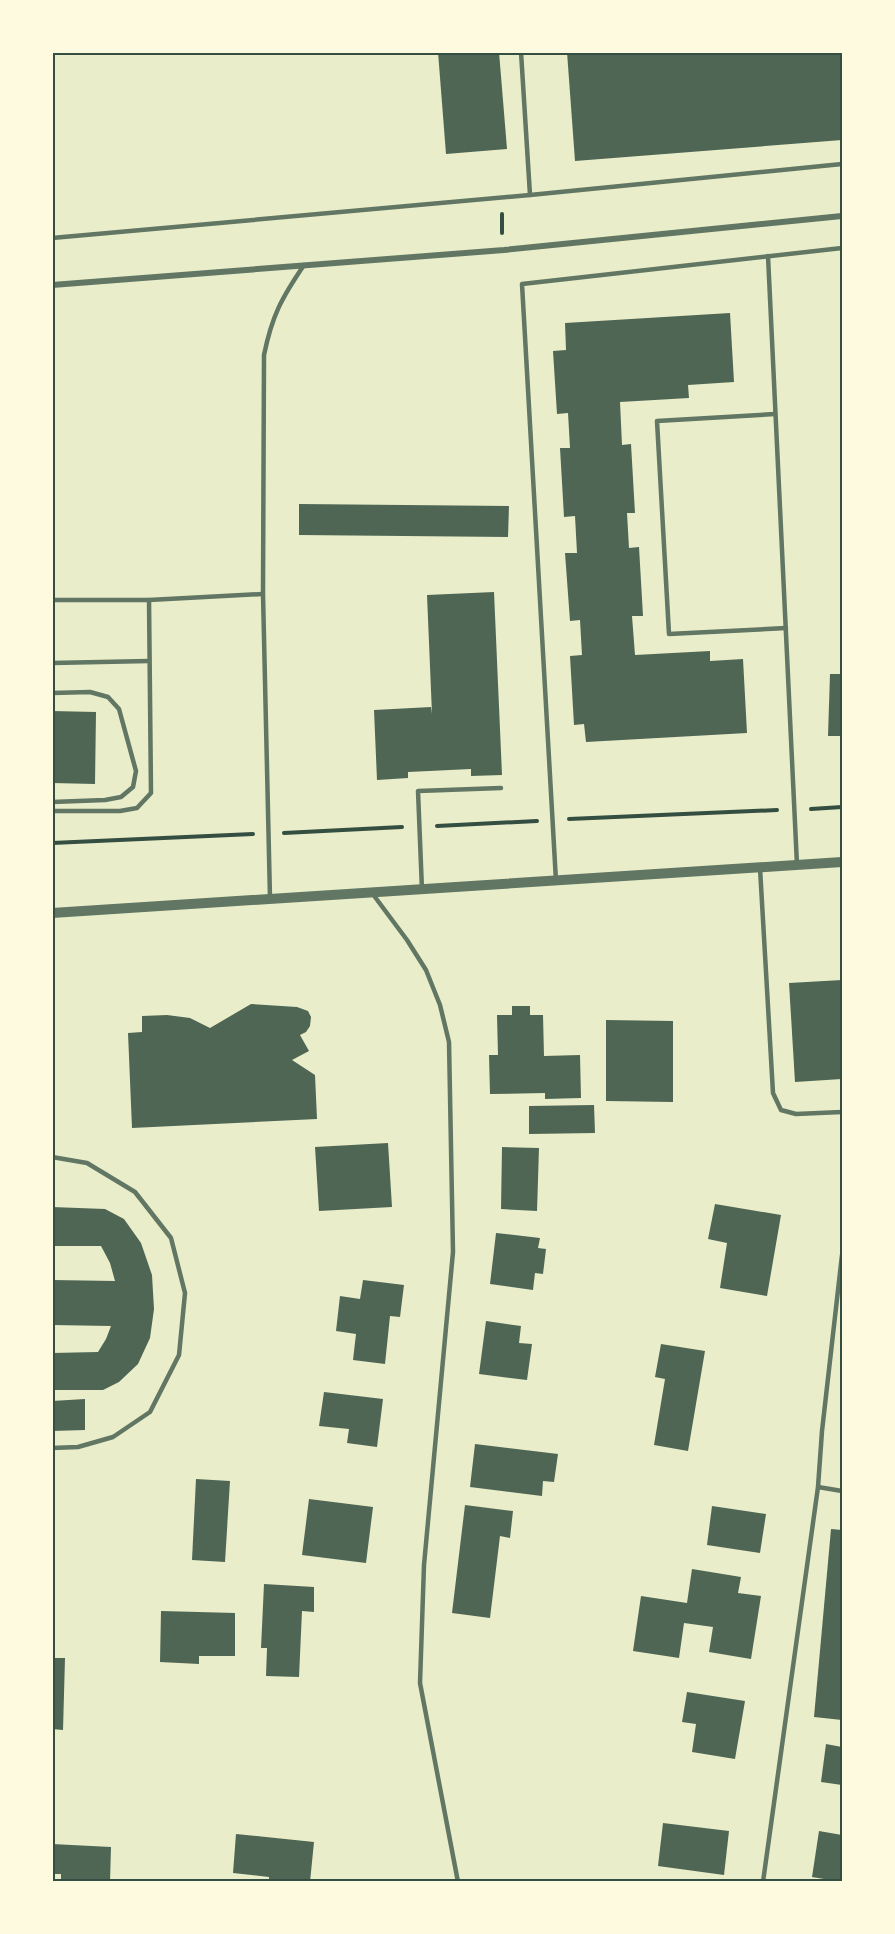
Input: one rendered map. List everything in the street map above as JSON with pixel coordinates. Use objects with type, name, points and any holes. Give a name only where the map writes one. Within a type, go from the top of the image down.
[{"type":"street","points":[[52,285],[504,250],[843,216]]},
{"type":"street","points":[[52,913],[843,862]]},
{"type":"lane","points":[[520,52],[530,195]]},
{"type":"lane","points":[[52,238],[843,164]]},
{"type":"lane","points":[[556,881],[522,284],[843,248]]},
{"type":"lane","points":[[768,256],[797,865]]},
{"type":"lane","points":[[270,899],[262,594],[264,356],[271,324],[279,305],[304,265]]},
{"type":"lane","points":[[776,414],[657,421],[669,634],[786,628]]},
{"type":"lane","points":[[52,600],[149,600],[262,594]]},
{"type":"lane","points":[[52,811],[120,811],[137,808],[151,793],[149,600]]},
{"type":"lane","points":[[52,663],[149,661]]},
{"type":"lane","points":[[52,693],[90,692],[108,697],[119,709],[136,771],[133,787],[121,797],[105,800],[52,802]]},
{"type":"lane","points":[[422,890],[418,791],[501,788]]},
{"type":"lane","points":[[760,868],[773,1093],[782,1110],[796,1114],[843,1112]]},
{"type":"lane","points":[[372,892],[426,970],[440,1005],[448,1042],[453,1252],[423,1564],[420,1683],[458,1881]]},
{"type":"lane","points":[[52,1157],[87,1163],[135,1192],[171,1239],[185,1293],[179,1355],[150,1412],[113,1437],[78,1447],[52,1448]]},
{"type":"lane","points":[[762,1881],[818,1487],[823,1420],[843,1255]]},
{"type":"lane","points":[[818,1487],[843,1491]]},
{"type":"path","points":[[504,250],[501,215],[530,195]]},
{"type":"path","points":[[52,843],[843,807]]},
{"type":"building","points":[[438,52],[499,52],[507,149],[446,154]]},
{"type":"building","points":[[567,52],[842,52],[842,140],[575,161]]},
{"type":"building","points":[[730,313],[734,382],[688,385],[689,398],[620,402],[622,445],[631,444],[635,513],[627,513],[629,548],[639,547],[643,616],[632,616],[635,655],[710,651],[710,661],[743,659],[747,733],[586,742],[584,724],[574,725],[570,656],[582,655],[580,620],[570,621],[565,553],[577,553],[575,516],[564,517],[560,448],[570,448],[568,413],[557,414],[553,351],[566,350],[565,323]]},
{"type":"building","points":[[299,504],[509,506],[508,537],[299,535]]},
{"type":"building","points":[[494,592],[502,775],[471,776],[471,769],[408,772],[408,778],[377,780],[374,710],[431,707],[432,714],[427,595]]},
{"type":"building","points":[[830,674],[842,674],[842,736],[828,736]]},
{"type":"building","points":[[52,711],[96,712],[95,784],[52,783]]},
{"type":"building","points":[[842,980],[842,1079],[795,1082],[789,983]]},
{"type":"building","points":[[251,1004],[297,1007],[308,1011],[311,1017],[310,1026],[300,1035],[309,1051],[292,1060],[315,1075],[317,1119],[132,1128],[128,1033],[142,1032],[142,1016],[167,1015],[190,1018],[210,1028]]},
{"type":"building","points":[[512,1006],[530,1006],[530,1015],[543,1015],[544,1056],[580,1055],[581,1098],[545,1099],[545,1093],[490,1094],[489,1055],[498,1055],[497,1015],[512,1015]]},
{"type":"building","points":[[606,1020],[673,1021],[673,1102],[606,1101]]},
{"type":"building","points":[[594,1105],[595,1133],[529,1134],[529,1106]]},
{"type":"building","points":[[388,1143],[392,1207],[319,1211],[315,1147]]},
{"type":"building","points":[[502,1147],[539,1148],[537,1211],[501,1209]]},
{"type":"building","points":[[715,1204],[781,1215],[767,1296],[720,1288],[727,1243],[708,1239]]},
{"type":"building","points":[[52,1207],[105,1209],[124,1219],[141,1243],[152,1275],[154,1309],[150,1338],[138,1364],[119,1382],[103,1390],[52,1390],[52,1353],[98,1352],[111,1326],[52,1325],[52,1280],[115,1281],[110,1263],[101,1246],[52,1246]]},
{"type":"building","points":[[496,1233],[540,1238],[538,1248],[546,1249],[543,1274],[535,1273],[533,1290],[490,1284]]},
{"type":"building","points":[[363,1280],[404,1285],[400,1317],[390,1316],[385,1364],[353,1360],[356,1334],[336,1331],[340,1296],[360,1299]]},
{"type":"building","points":[[486,1321],[521,1326],[519,1343],[532,1344],[527,1380],[479,1374]]},
{"type":"building","points":[[661,1344],[705,1351],[688,1451],[654,1445],[665,1379],[655,1377]]},
{"type":"building","points":[[324,1392],[383,1399],[377,1447],[347,1443],[349,1429],[319,1426]]},
{"type":"building","points":[[85,1399],[85,1430],[52,1431],[52,1401]]},
{"type":"building","points":[[475,1444],[558,1454],[554,1482],[543,1481],[542,1496],[470,1487]]},
{"type":"building","points":[[196,1479],[230,1481],[225,1562],[192,1560]]},
{"type":"building","points":[[309,1499],[373,1507],[366,1563],[302,1555]]},
{"type":"building","points":[[465,1505],[513,1511],[510,1538],[500,1536],[490,1618],[452,1613]]},
{"type":"building","points":[[712,1506],[766,1514],[760,1553],[707,1545]]},
{"type":"building","points":[[831,1529],[842,1530],[842,1720],[814,1717]]},
{"type":"building","points":[[692,1569],[741,1577],[738,1593],[761,1596],[751,1659],[709,1652],[713,1627],[684,1623],[679,1658],[633,1651],[641,1596],[687,1603]]},
{"type":"building","points":[[264,1584],[314,1587],[314,1612],[302,1611],[299,1677],[266,1676],[267,1648],[261,1648]]},
{"type":"building","points":[[161,1611],[235,1613],[235,1656],[199,1656],[199,1664],[160,1662]]},
{"type":"building","points":[[52,1658],[65,1658],[63,1730],[52,1729]]},
{"type":"building","points":[[687,1692],[745,1701],[735,1759],[692,1752],[696,1724],[682,1722]]},
{"type":"building","points":[[826,1744],[842,1747],[842,1785],[821,1782]]},
{"type":"building","points":[[663,1823],[729,1831],[724,1875],[658,1866]]},
{"type":"building","points":[[819,1831],[842,1835],[842,1882],[812,1877]]},
{"type":"building","points":[[236,1834],[314,1842],[310,1882],[269,1882],[269,1877],[233,1873]]},
{"type":"building","points":[[52,1844],[111,1847],[110,1882],[61,1882],[61,1874],[52,1874]]}]
